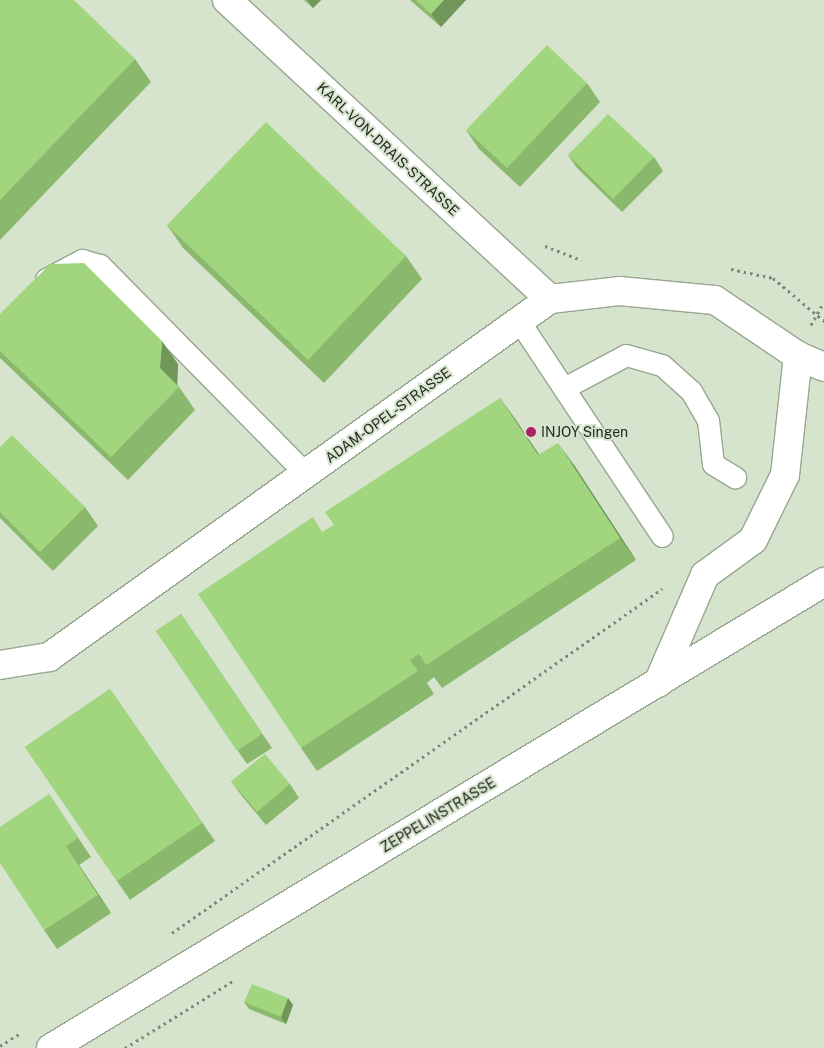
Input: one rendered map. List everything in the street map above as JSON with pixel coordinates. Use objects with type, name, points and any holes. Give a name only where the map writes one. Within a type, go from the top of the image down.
[{"type":"street","name":"KARL-VON-DRAIS-STRASSE","points":[[227,0],[550,299]]},
{"type":"street","name":"ADAM-OPEL-STRASSE","points":[[0,665],[49,657],[550,299],[619,291],[715,300],[798,356],[824,367]]},
{"type":"street","name":"ADAM-OPEL-STRASSE","points":[[798,356],[824,386]]},
{"type":"street","points":[[658,683],[706,576],[753,540],[784,475],[798,356]]},
{"type":"street","name":"ZEPPELINSTRASSE","points":[[51,1048],[824,582]]},
{"type":"lane","points":[[38,284],[65,265],[82,260],[100,265],[306,474]]},
{"type":"lane","points":[[519,321],[662,536]]},
{"type":"lane","points":[[564,388],[626,355],[662,365],[691,391],[708,420],[714,464],[735,477]]},
{"type":"path","points":[[773,278],[824,321]]},
{"type":"path","points":[[163,939],[670,583]]},
{"type":"path","points":[[0,1046],[25,1030]]},
{"type":"building","points":[[0,0],[74,0],[135,59],[0,200]]},
{"type":"building","points":[[416,0],[444,0],[431,14]]},
{"type":"building","points":[[547,45],[587,83],[507,168],[466,130]]},
{"type":"building","points":[[608,114],[654,157],[613,199],[568,155]]},
{"type":"building","points":[[266,122],[406,256],[308,360],[167,225]]},
{"type":"building","points":[[84,263],[162,341],[160,368],[179,387],[111,457],[0,351],[0,314],[50,264]]},
{"type":"building","points":[[500,398],[538,455],[558,443],[620,538],[426,665],[419,654],[410,660],[418,671],[301,748],[198,594],[313,517],[322,532],[334,525],[325,512]]},
{"type":"building","points":[[12,435],[85,507],[40,552],[0,512],[0,447]]},
{"type":"building","points":[[181,614],[262,734],[237,751],[156,631]]},
{"type":"building","points":[[110,689],[202,823],[117,881],[25,747]]},
{"type":"building","points":[[265,754],[290,784],[257,812],[231,781]]},
{"type":"building","points":[[49,794],[78,838],[66,846],[98,895],[44,930],[0,863],[0,827]]},
{"type":"building","points":[[252,984],[288,998],[281,1017],[244,1002]]},
{"type":"place","name":"INJOY Singen","points":[[531,432]]}]
